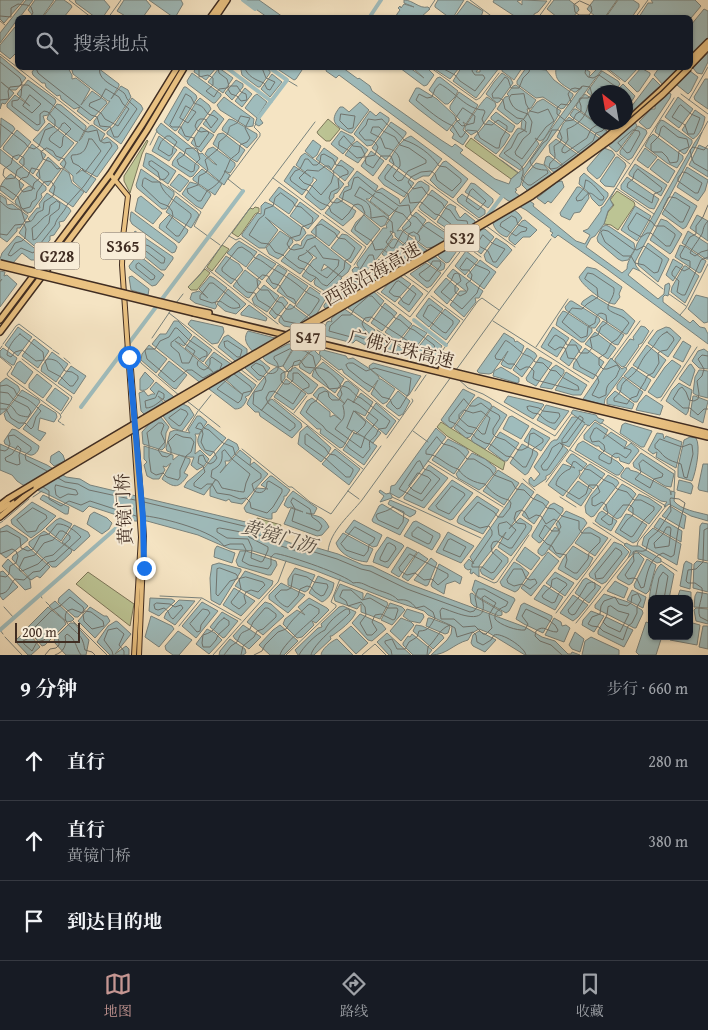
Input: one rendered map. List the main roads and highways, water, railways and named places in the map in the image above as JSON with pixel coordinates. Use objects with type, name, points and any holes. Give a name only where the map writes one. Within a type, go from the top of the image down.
[{"type":"highway","points":[[212,15],[225,0]]},
{"type":"highway","points":[[217,15],[225,0]]},
{"type":"highway","points":[[693,57],[708,42]]},
{"type":"highway","name":"西部沿海高速","points":[[693,64],[708,47]]},
{"type":"highway","name":"G228","points":[[0,320],[110,174],[176,70]]},
{"type":"highway","name":"G228","points":[[0,332],[115,179],[183,70]]},
{"type":"highway","name":"西部沿海高速","points":[[633,115],[682,70]]},
{"type":"highway","name":"西部沿海高速","points":[[0,510],[214,381],[532,196],[610,140],[663,94],[687,70]]},
{"type":"highway","name":"西部沿海高速","points":[[0,505],[80,455],[497,214],[580,158],[615,130]]},
{"type":"highway","name":"广佛江珠高速","points":[[0,264],[684,429],[708,433]]},
{"type":"highway","name":"广佛江珠高速","points":[[684,429],[708,437]]},
{"type":"highway","points":[[0,517],[36,487]]},
{"type":"main road","name":"S365","points":[[110,174],[115,179]]},
{"type":"main road","name":"黄镜门桥","points":[[115,179],[128,196],[122,265],[129,378],[136,448],[142,568]]},
{"type":"main road","points":[[134,655],[142,568]]},
{"type":"main road","points":[[138,655],[142,568]]},
{"type":"water","points":[[0,0],[24,0],[4,23],[0,19]]},
{"type":"water","points":[[26,0],[33,0],[22,15],[15,15],[15,22],[0,43],[0,33]]},
{"type":"water","points":[[35,0],[54,0],[43,15],[32,15],[28,10]]},
{"type":"water","points":[[56,0],[64,0],[72,7],[66,15],[45,15]]},
{"type":"water","points":[[75,0],[104,0],[110,7],[104,15],[92,15],[76,3]]},
{"type":"water","points":[[124,0],[146,0],[151,6],[144,15],[124,15],[117,11]]},
{"type":"water","points":[[149,0],[181,0],[183,4],[177,15],[170,15]]},
{"type":"water","points":[[243,0],[259,0],[280,15],[264,15]]},
{"type":"water","points":[[404,0],[410,1],[430,9],[423,15],[397,15],[400,10],[398,8],[400,6],[401,8],[404,4],[414,7],[404,3]]},
{"type":"water","points":[[438,0],[464,0],[455,15],[446,15],[435,5]]},
{"type":"water","points":[[494,0],[521,0],[517,1],[522,5],[522,0],[547,1],[534,15],[513,15],[493,2]]},
{"type":"water","points":[[554,0],[569,0],[579,10],[575,15],[554,15],[547,9]]},
{"type":"water","points":[[594,0],[617,0],[606,15],[594,15],[587,9]]},
{"type":"water","points":[[618,0],[633,0],[639,4],[633,15],[607,15]]},
{"type":"water","points":[[651,0],[695,0],[701,6],[693,16],[640,15],[648,3],[653,3]]},
{"type":"water","points":[[467,1],[483,11],[482,15],[456,15]]},
{"type":"water","points":[[704,9],[708,11],[708,39],[693,55],[693,23]]},
{"type":"water","points":[[15,27],[15,54],[10,59],[0,51],[0,45]]},
{"type":"water","points":[[708,53],[708,62],[702,74],[697,73],[693,68]]},
{"type":"water","points":[[0,56],[26,78],[16,90],[11,90],[1,82],[14,93],[5,104],[2,103],[0,109]]},
{"type":"water","points":[[34,70],[69,70],[72,79],[76,78],[90,89],[81,105],[92,91],[107,103],[90,121],[77,111],[80,107],[74,109],[61,99],[60,95],[57,96],[46,87],[45,83],[42,83],[32,72]]},
{"type":"water","points":[[72,70],[101,70],[119,84],[111,99],[121,86],[128,90],[131,97],[105,131],[94,124],[94,121],[110,101],[73,74]]},
{"type":"water","points":[[194,70],[214,70],[206,80],[194,72]]},
{"type":"water","points":[[217,70],[222,70],[233,78],[223,93],[208,82]]},
{"type":"water","points":[[241,70],[270,71],[260,87],[242,75]]},
{"type":"water","points":[[279,70],[302,70],[294,80]]},
{"type":"water","points":[[326,70],[346,70],[359,78],[370,86],[372,91],[441,140],[452,147],[455,144],[463,150],[460,153],[495,179],[509,184],[511,179],[525,167],[582,86],[574,92],[558,80],[556,70],[587,70],[590,72],[589,77],[596,70],[602,70],[590,85],[588,85],[588,88],[524,175],[520,186],[515,189],[517,190],[515,192],[534,204],[533,206],[576,241],[585,244],[590,235],[583,231],[588,229],[616,188],[610,199],[613,205],[608,211],[604,224],[595,236],[591,238],[586,247],[622,273],[627,269],[628,262],[637,244],[702,132],[635,262],[640,271],[633,268],[628,275],[658,299],[664,294],[665,285],[669,283],[668,296],[665,295],[663,297],[663,302],[690,323],[693,320],[700,327],[705,328],[708,334],[708,344],[558,235],[555,238],[551,235],[553,233],[550,231],[551,229],[526,210],[507,200],[339,75],[336,78]]},
{"type":"water","points":[[403,70],[413,70],[424,78],[415,70],[429,70],[434,75],[427,85],[424,86]]},
{"type":"water","points":[[436,70],[457,70],[450,79]]},
{"type":"water","points":[[460,70],[478,70],[476,72],[480,72],[480,70],[497,70],[476,98],[453,81]]},
{"type":"water","points":[[502,70],[521,70],[514,80]]},
{"type":"water","points":[[525,70],[546,70],[554,80],[573,94],[573,96],[564,108],[561,109],[543,97],[536,98],[517,84]]},
{"type":"water","points":[[610,70],[636,70],[625,82]]},
{"type":"water","points":[[639,70],[650,73],[639,91],[637,92],[633,85],[628,83]]},
{"type":"water","points":[[658,70],[678,70],[664,86],[654,75]]},
{"type":"water","points":[[602,71],[620,84],[619,85],[592,85]]},
{"type":"water","points":[[690,71],[698,77],[688,94],[677,85]]},
{"type":"water","points":[[192,73],[221,94],[215,103],[188,84],[187,81]]},
{"type":"water","points":[[502,73],[511,79],[513,83],[497,103],[486,94]]},
{"type":"water","points":[[272,74],[282,82],[270,97],[261,89]]},
{"type":"water","points":[[440,77],[458,91],[448,104],[445,104],[429,90],[437,78]]},
{"type":"water","points":[[653,78],[661,86],[633,112],[633,104]]},
{"type":"water","points":[[705,79],[708,79],[708,109],[695,100],[694,97]]},
{"type":"water","points":[[28,80],[55,99],[56,102],[48,115],[43,116],[45,122],[38,131],[7,107],[7,104],[15,95],[30,106],[17,94]]},
{"type":"water","points":[[236,80],[243,84],[243,87],[232,100],[225,93]]},
{"type":"water","points":[[516,85],[536,100],[531,108],[527,109],[528,112],[523,120],[537,102],[543,99],[561,111],[544,139],[540,141],[535,138],[539,144],[520,170],[499,156],[517,129],[519,128],[527,132],[521,128],[522,120],[516,124],[497,109],[505,97],[509,96],[507,94],[513,86]]},
{"type":"water","points":[[184,87],[196,95],[197,98],[175,131],[164,122]]},
{"type":"water","points":[[245,88],[252,94],[242,107],[235,101]]},
{"type":"water","points":[[416,88],[437,99],[455,116],[456,120],[447,131],[409,101]]},
{"type":"water","points":[[459,92],[478,105],[466,124],[463,122],[465,125],[463,130],[469,136],[463,145],[452,138],[454,134],[450,130],[460,120],[450,109]]},
{"type":"water","points":[[669,93],[671,94],[670,98],[650,128],[647,129],[639,122],[651,109],[655,109],[655,106]]},
{"type":"water","points":[[257,94],[267,102],[258,116],[263,123],[259,126],[255,124],[257,118],[245,108]]},
{"type":"water","points":[[585,94],[588,96],[588,116],[576,107]]},
{"type":"water","points":[[224,97],[254,119],[253,126],[247,127],[220,110],[217,105]]},
{"type":"water","points":[[487,97],[495,102],[496,106],[478,131],[471,135],[465,130],[465,127]]},
{"type":"water","points":[[678,97],[693,109],[679,128],[665,117]]},
{"type":"water","points":[[132,98],[143,109],[121,144],[107,134],[107,132],[114,126]]},
{"type":"water","points":[[200,98],[211,109],[188,141],[178,132]]},
{"type":"water","points":[[360,102],[369,110],[352,133],[335,123],[336,112],[340,107],[349,112]]},
{"type":"water","points":[[57,104],[61,105],[86,126],[79,141],[92,125],[105,134],[101,141],[107,137],[118,148],[97,177],[82,168],[76,174],[82,170],[96,179],[86,193],[73,181],[73,176],[60,164],[78,142],[47,119]]},
{"type":"water","points":[[576,109],[588,118],[588,128],[572,117],[570,115]]},
{"type":"water","points":[[214,110],[224,119],[214,133],[203,124]]},
{"type":"water","points":[[695,110],[705,117],[701,130],[693,139],[682,130]]},
{"type":"water","points":[[370,111],[376,116],[380,112],[389,118],[389,121],[372,145],[367,146],[354,134]]},
{"type":"water","points":[[496,112],[515,126],[512,132],[509,132],[491,119]]},
{"type":"water","points":[[569,117],[602,140],[583,156],[557,137],[563,124]]},
{"type":"water","points":[[1,118],[15,129],[0,148]]},
{"type":"water","points":[[229,119],[257,134],[257,137],[247,148],[222,130]]},
{"type":"water","points":[[489,120],[510,135],[496,154],[474,138]]},
{"type":"water","points":[[661,120],[692,140],[686,153],[684,154],[655,132]]},
{"type":"water","points":[[391,122],[406,132],[406,134],[386,160],[372,148]]},
{"type":"water","points":[[635,122],[637,126],[616,152],[608,145],[626,130],[633,130],[633,124]]},
{"type":"water","points":[[49,123],[74,143],[59,161],[33,140]]},
{"type":"water","points":[[161,123],[213,163],[217,165],[205,154],[208,149],[213,147],[235,163],[230,173],[224,171],[230,175],[224,185],[158,133],[156,130]]},
{"type":"water","points":[[638,126],[646,130],[647,133],[632,158],[628,160],[620,154],[620,151]]},
{"type":"water","points":[[201,127],[214,135],[201,152],[191,143]]},
{"type":"water","points":[[17,130],[31,142],[17,160],[3,149]]},
{"type":"water","points":[[591,130],[606,130],[608,133],[604,139]]},
{"type":"water","points":[[341,131],[355,140],[343,154],[331,144]]},
{"type":"water","points":[[223,133],[245,150],[237,162],[213,144],[218,134]]},
{"type":"water","points":[[653,134],[683,156],[677,168],[667,163],[645,146]]},
{"type":"water","points":[[159,136],[177,150],[169,161],[152,151]]},
{"type":"water","points":[[411,136],[442,159],[429,176],[423,176],[415,180],[389,161],[401,143]]},
{"type":"water","points":[[556,139],[580,156],[564,166],[550,153],[549,145]]},
{"type":"water","points":[[313,140],[321,146],[317,155],[313,158],[305,151]]},
{"type":"water","points":[[357,141],[368,150],[358,163],[345,155]]},
{"type":"water","points":[[32,144],[46,155],[33,174],[19,162]]},
{"type":"water","points":[[699,145],[708,149],[708,177],[689,165]]},
{"type":"water","points":[[324,148],[338,158],[331,170],[316,159]]},
{"type":"water","points":[[604,148],[612,151],[615,155],[597,179],[587,168]]},
{"type":"water","points":[[645,148],[657,157],[648,168],[637,160]]},
{"type":"water","points":[[0,149],[46,187],[46,190],[41,194],[42,197],[31,212],[28,213],[16,204],[15,201],[23,190],[29,186],[35,189],[0,163]]},
{"type":"water","points":[[371,151],[384,161],[373,176],[361,166]]},
{"type":"water","points":[[180,152],[199,166],[193,176],[190,177],[172,165]]},
{"type":"water","points":[[146,153],[176,171],[168,184],[143,166]]},
{"type":"water","points":[[305,153],[344,184],[334,194],[334,197],[324,209],[321,210],[305,197],[317,180],[313,177],[313,181],[302,195],[284,181],[294,166],[311,177],[296,165]]},
{"type":"water","points":[[549,156],[565,168],[556,174],[544,164],[546,157]]},
{"type":"water","points":[[48,157],[61,169],[48,186],[36,175]]},
{"type":"water","points":[[616,157],[625,163],[626,166],[614,187],[605,186],[600,181]]},
{"type":"water","points":[[658,159],[675,171],[668,183],[650,169]]},
{"type":"water","points":[[341,160],[354,169],[345,181],[333,171]]},
{"type":"water","points":[[446,161],[468,179],[453,198],[430,180],[443,162]]},
{"type":"water","points":[[536,163],[544,165],[554,176],[529,192],[522,185],[525,176]]},
{"type":"water","points":[[388,164],[414,183],[404,197],[384,185],[378,178]]},
{"type":"water","points":[[635,164],[667,185],[661,196],[629,175]]},
{"type":"water","points":[[687,167],[708,180],[705,191],[698,201],[677,187]]},
{"type":"water","points":[[63,169],[69,173],[72,183],[84,192],[73,207],[49,191]]},
{"type":"water","points":[[141,169],[174,192],[166,209],[162,209],[137,188],[136,185]]},
{"type":"water","points":[[202,169],[222,184],[215,195],[193,180]]},
{"type":"water","points":[[357,171],[378,186],[375,192],[382,188],[399,199],[400,204],[418,182],[421,181],[429,186],[429,190],[397,231],[401,230],[445,264],[444,269],[440,271],[397,238],[395,233],[390,231],[393,237],[366,272],[364,272],[361,279],[368,286],[355,295],[344,284],[347,277],[350,279],[355,276],[352,270],[355,267],[359,268],[357,263],[383,228],[387,228],[386,225],[398,207],[389,216],[370,201],[375,193],[369,199],[366,199],[389,217],[385,225],[381,227],[352,204],[339,197],[345,187],[349,186],[348,183]]},
{"type":"water","points":[[584,173],[608,193],[602,205],[599,206],[579,184],[580,177]]},
{"type":"water","points":[[11,174],[24,185],[13,200],[0,190],[1,185]]},
{"type":"water","points":[[179,174],[189,181],[180,192],[170,185]]},
{"type":"water","points":[[627,177],[659,199],[654,209],[649,208],[621,189],[621,185]]},
{"type":"water","points":[[562,181],[564,187],[551,203],[548,201],[545,204],[537,198],[557,182]]},
{"type":"water","points":[[190,182],[197,184],[211,195],[202,209],[182,194]]},
{"type":"water","points":[[471,183],[475,184],[493,199],[488,208],[465,192]]},
{"type":"water","points":[[279,187],[298,200],[289,214],[269,200]]},
{"type":"water","points":[[577,187],[588,193],[589,198],[580,212],[574,213],[570,220],[561,216],[560,213]]},
{"type":"water","points":[[432,190],[448,202],[435,220],[419,207]]},
{"type":"water","points":[[675,192],[697,206],[686,227],[683,229],[662,214]]},
{"type":"water","points":[[47,193],[71,211],[64,221],[59,222],[60,226],[54,235],[50,236],[50,240],[40,251],[19,233],[26,222],[30,221],[28,219],[37,208],[40,208],[39,204]]},
{"type":"water","points":[[462,194],[485,210],[485,214],[479,218],[458,202],[457,199]]},
{"type":"water","points":[[0,195],[6,199],[7,205],[12,204],[28,216],[7,242],[0,237]]},
{"type":"water","points":[[141,196],[162,213],[153,224],[135,211],[138,198]]},
{"type":"water","points":[[176,196],[199,215],[191,228],[166,212]]},
{"type":"water","points":[[337,198],[356,211],[353,217],[343,226],[325,213]]},
{"type":"water","points":[[265,202],[272,205],[304,229],[306,233],[300,240],[296,241],[265,217],[278,230],[265,248],[259,248],[242,236],[256,215],[258,213],[261,214],[261,206]]},
{"type":"water","points":[[300,202],[319,216],[308,229],[290,216]]},
{"type":"water","points":[[450,204],[456,207],[455,209],[460,218],[465,213],[475,221],[475,225],[461,238],[452,232],[452,229],[448,229],[437,222]]},
{"type":"water","points":[[635,206],[651,216],[637,241],[621,230]]},
{"type":"water","points":[[513,209],[522,218],[507,237],[498,232],[493,223]]},
{"type":"water","points":[[131,212],[175,244],[177,247],[175,252],[172,253],[132,224],[130,220]]},
{"type":"water","points":[[416,212],[426,220],[417,234],[429,222],[457,244],[459,248],[449,262],[446,263],[439,257],[434,247],[427,248],[416,240],[415,236],[403,230],[402,228]]},
{"type":"water","points":[[169,215],[188,230],[179,243],[159,228],[160,224]]},
{"type":"water","points":[[364,215],[380,229],[367,245],[351,231],[356,222]]},
{"type":"water","points":[[697,215],[708,221],[708,241],[690,228]]},
{"type":"water","points":[[322,219],[340,232],[329,246],[311,232]]},
{"type":"water","points":[[661,219],[667,221],[682,234],[670,254],[650,240]]},
{"type":"water","points":[[525,220],[537,230],[530,237],[523,237],[515,245],[509,240],[509,237]]},
{"type":"water","points":[[606,225],[634,243],[635,249],[628,260],[622,261],[618,259],[598,242],[597,238],[602,227]]},
{"type":"water","points":[[482,229],[485,229],[494,237],[481,254],[470,245]]},
{"type":"water","points":[[135,231],[173,257],[165,270],[161,270],[131,247],[132,236]]},
{"type":"water","points":[[280,231],[292,239],[293,242],[278,259],[269,254],[266,248]]},
{"type":"water","points":[[688,231],[708,244],[708,259],[682,243]]},
{"type":"water","points":[[342,234],[347,235],[362,247],[351,263],[331,248]]},
{"type":"water","points":[[307,235],[312,235],[351,266],[342,277],[324,264],[321,271],[328,267],[342,278],[328,293],[315,285],[316,277],[311,282],[302,276],[313,260],[317,258],[306,250],[313,257],[300,274],[281,261],[294,245],[301,246],[302,241]]},
{"type":"water","points":[[17,236],[38,251],[39,255],[35,260],[31,260],[22,253],[12,264],[0,259],[2,253]]},
{"type":"water","points":[[496,238],[512,250],[497,268],[486,261],[484,255]]},
{"type":"water","points":[[393,239],[396,239],[406,247],[407,252],[410,250],[422,260],[401,268],[398,263],[395,265],[382,254]]},
{"type":"water","points":[[239,241],[257,252],[246,267],[227,253]]},
{"type":"water","points":[[648,243],[669,259],[658,282],[638,265],[639,259]]},
{"type":"water","points":[[680,245],[706,261],[701,272],[699,273],[675,257]]},
{"type":"water","points":[[466,251],[478,260],[465,275],[455,266]]},
{"type":"water","points":[[259,254],[276,264],[262,280],[247,268]]},
{"type":"water","points":[[137,256],[164,275],[156,285],[152,286],[130,269],[129,266]]},
{"type":"water","points":[[226,256],[239,264],[243,270],[231,284],[215,271]]},
{"type":"water","points":[[379,259],[394,271],[375,289],[363,278]]},
{"type":"water","points":[[673,259],[683,265],[673,281],[666,275]]},
{"type":"water","points":[[480,260],[496,272],[484,289],[467,276]]},
{"type":"water","points":[[426,263],[441,273],[431,286],[427,288],[410,274]]},
{"type":"water","points":[[278,265],[287,271],[274,289],[266,281]]},
{"type":"water","points":[[684,266],[699,276],[685,303],[671,292]]},
{"type":"water","points":[[587,267],[596,269],[622,287],[619,294],[620,297],[615,304],[601,298],[581,280],[579,277]]},
{"type":"water","points":[[453,269],[483,291],[479,298],[475,298],[476,302],[464,317],[450,305],[460,291],[466,291],[447,276]]},
{"type":"water","points":[[245,270],[261,282],[249,298],[233,286]]},
{"type":"water","points":[[0,271],[5,272],[4,276],[7,275],[17,284],[0,307],[0,282],[2,279],[0,281]]},
{"type":"water","points":[[289,273],[308,286],[295,304],[277,291]]},
{"type":"water","points":[[397,274],[411,284],[395,302],[381,292]]},
{"type":"water","points":[[132,276],[149,289],[148,295],[131,290],[129,277]]},
{"type":"water","points":[[210,276],[227,288],[215,303],[217,306],[215,309],[195,303],[190,299],[192,293],[199,291],[208,298],[199,289]]},
{"type":"water","points":[[446,278],[459,289],[447,304],[434,292]]},
{"type":"water","points":[[264,285],[279,296],[267,312],[254,304],[252,299]]},
{"type":"water","points":[[413,285],[423,294],[409,312],[398,303]]},
{"type":"water","points":[[340,286],[355,297],[331,313],[324,305]]},
{"type":"water","points":[[310,287],[326,298],[315,317],[312,318],[296,306]]},
{"type":"water","points":[[370,288],[384,301],[368,322],[348,308]]},
{"type":"water","points":[[228,289],[246,304],[236,314],[225,311],[217,304]]},
{"type":"water","points":[[592,295],[610,306],[623,310],[635,321],[627,334],[581,304]]},
{"type":"water","points":[[696,295],[708,298],[708,322],[704,323],[688,309]]},
{"type":"water","points":[[280,297],[283,297],[288,303],[275,319],[269,313]]},
{"type":"water","points":[[429,298],[443,309],[429,327],[416,316]]},
{"type":"water","points":[[570,301],[599,318],[600,321],[595,328],[592,328],[566,310],[565,307]]},
{"type":"water","points":[[385,303],[397,313],[382,331],[371,323]]},
{"type":"water","points":[[290,304],[310,319],[301,329],[284,326],[279,322],[279,319]]},
{"type":"water","points":[[249,305],[267,318],[266,321],[241,315]]},
{"type":"water","points":[[343,308],[375,330],[365,345],[356,340],[353,343],[321,335],[327,322],[332,322],[331,319]]},
{"type":"water","points":[[445,309],[460,321],[446,340],[430,328]]},
{"type":"water","points":[[563,311],[592,329],[592,332],[584,342],[581,342],[556,325]]},
{"type":"water","points":[[400,314],[412,324],[397,341],[385,332]]},
{"type":"water","points":[[191,320],[223,327],[224,332],[218,343],[212,344],[190,326],[188,324]]},
{"type":"water","points":[[174,321],[178,321],[192,335],[184,346],[175,341],[213,372],[205,363],[214,352],[231,364],[203,385],[152,344],[160,334],[166,334]]},
{"type":"water","points":[[603,321],[624,335],[618,345],[596,330]]},
{"type":"water","points":[[413,325],[427,333],[413,351],[401,341]]},
{"type":"water","points":[[641,326],[649,331],[625,366],[622,367],[615,359],[630,339],[634,340],[633,337]]},
{"type":"water","points":[[18,327],[32,337],[18,356],[5,345]]},
{"type":"water","points":[[553,327],[569,338],[557,357],[541,347]]},
{"type":"water","points":[[666,327],[670,328],[681,338],[668,357],[648,343],[657,331]]},
{"type":"water","points":[[248,331],[279,339],[254,353],[246,340]]},
{"type":"water","points":[[595,332],[616,348],[608,359],[585,344]]},
{"type":"water","points":[[377,333],[403,349],[404,353],[368,346]]},
{"type":"water","points":[[504,333],[514,339],[515,342],[517,341],[524,346],[521,354],[511,369],[501,364],[508,351],[492,373],[479,373],[477,371]]},
{"type":"water","points":[[228,335],[247,349],[247,355],[240,365],[218,347],[224,337]]},
{"type":"water","points":[[428,335],[442,346],[432,359],[416,352]]},
{"type":"water","points":[[194,336],[212,350],[203,362],[185,348]]},
{"type":"water","points":[[34,339],[49,351],[38,368],[22,356]]},
{"type":"water","points":[[572,339],[582,347],[569,366],[560,359]]},
{"type":"water","points":[[683,341],[691,346],[683,362],[673,357]]},
{"type":"water","points":[[288,344],[293,344],[294,346],[283,366],[278,367],[267,362],[263,357]]},
{"type":"water","points":[[149,345],[167,359],[156,373],[141,360],[142,354]]},
{"type":"water","points":[[296,345],[311,349],[298,365],[292,366],[287,371],[283,366]]},
{"type":"water","points":[[647,345],[666,360],[654,378],[633,365]]},
{"type":"water","points":[[3,348],[17,358],[14,365],[0,356],[0,351]]},
{"type":"water","points":[[527,348],[537,356],[522,377],[513,370]]},
{"type":"water","points":[[585,348],[604,362],[593,379],[573,368],[574,363]]},
{"type":"water","points":[[704,349],[708,352],[708,369],[699,368],[692,361],[698,351]]},
{"type":"water","points":[[314,350],[319,355],[320,351],[323,350],[346,356],[348,359],[353,358],[395,389],[387,402],[383,404],[371,394],[378,380],[369,392],[344,373],[342,369],[339,370],[320,355],[321,359],[310,374],[300,368],[299,365]]},
{"type":"water","points":[[52,352],[68,364],[56,382],[41,371],[42,366]]},
{"type":"water","points":[[254,355],[270,368],[260,380],[245,368]]},
{"type":"water","points":[[540,357],[552,363],[536,386],[527,381],[526,378]]},
{"type":"water","points":[[611,358],[622,369],[625,367],[627,369],[605,399],[604,405],[583,399]]},
{"type":"water","points":[[672,360],[681,366],[661,397],[657,398],[648,392]]},
{"type":"water","points":[[20,361],[33,372],[25,384],[11,374]]},
{"type":"water","points":[[169,361],[187,375],[176,389],[158,375]]},
{"type":"water","points":[[323,362],[344,379],[335,393],[312,376],[314,370]]},
{"type":"water","points":[[373,363],[421,376],[407,396],[370,369],[369,366]]},
{"type":"water","points":[[691,364],[695,370],[690,386],[679,379]]},
{"type":"water","points":[[556,365],[564,370],[564,373],[552,389],[540,387],[552,368]]},
{"type":"water","points":[[71,366],[86,376],[74,394],[58,383]]},
{"type":"water","points":[[233,367],[256,385],[249,395],[245,397],[247,399],[242,406],[235,409],[209,389],[221,378],[243,395],[223,377]]},
{"type":"water","points":[[278,367],[285,372],[285,378],[261,411],[272,399],[301,423],[302,427],[292,438],[260,416],[259,412],[255,412],[247,404],[265,377]]},
{"type":"water","points":[[295,367],[318,385],[312,393],[308,394],[287,377],[289,371]]},
{"type":"water","points":[[501,367],[519,378],[519,382],[493,376],[494,371]]},
{"type":"water","points":[[632,367],[651,380],[645,391],[624,376]]},
{"type":"water","points":[[699,370],[708,371],[708,398],[693,393],[695,377]]},
{"type":"water","points":[[145,372],[154,381],[150,387],[140,390],[140,379]]},
{"type":"water","points":[[566,372],[587,385],[581,395],[573,395],[555,390]]},
{"type":"water","points":[[37,374],[52,386],[43,398],[29,388],[29,384]]},
{"type":"water","points":[[623,377],[643,392],[637,402],[634,402],[617,389],[617,385]]},
{"type":"water","points":[[6,378],[18,386],[20,390],[0,415],[0,383]]},
{"type":"water","points":[[286,379],[306,394],[293,410],[274,397]]},
{"type":"water","points":[[348,381],[359,390],[353,403],[361,393],[373,402],[365,416],[355,411],[381,433],[373,443],[353,430],[343,447],[340,448],[320,433],[321,429],[317,429],[300,413],[307,401],[312,398],[330,412],[330,417],[334,415],[341,420],[313,395],[319,388],[323,387],[345,404],[337,395],[345,382]]},
{"type":"water","points":[[156,382],[174,397],[168,403],[158,396],[165,404],[146,416],[141,411],[139,393],[144,391],[148,396],[155,394],[150,389]]},
{"type":"water","points":[[679,383],[692,390],[686,415],[666,401],[672,390]]},
{"type":"water","points":[[55,388],[69,398],[61,411],[46,400]]},
{"type":"water","points":[[463,389],[475,395],[453,427],[450,428],[441,420]]},
{"type":"water","points":[[22,390],[40,402],[19,429],[6,420],[4,414]]},
{"type":"water","points":[[398,391],[410,401],[403,414],[399,416],[386,406]]},
{"type":"water","points":[[615,391],[634,404],[632,409],[607,404],[607,399]]},
{"type":"water","points":[[646,395],[663,406],[660,415],[636,410]]},
{"type":"water","points":[[508,396],[544,405],[533,419],[504,402]]},
{"type":"water","points":[[693,396],[708,401],[703,423],[690,416]]},
{"type":"water","points":[[478,397],[492,406],[470,437],[466,438],[454,428],[473,401]]},
{"type":"water","points":[[181,403],[189,407],[194,415],[182,431],[172,428],[163,416]]},
{"type":"water","points":[[376,403],[396,421],[386,435],[366,418]]},
{"type":"water","points":[[41,404],[56,413],[57,417],[54,422],[40,418],[38,430],[46,433],[40,441],[23,429]]},
{"type":"water","points":[[546,405],[569,411],[555,430],[537,420]]},
{"type":"water","points":[[493,406],[507,415],[485,449],[471,439]]},
{"type":"water","points":[[573,410],[596,415],[604,420],[601,424],[595,420],[589,426],[585,424],[569,447],[560,443],[568,450],[550,474],[546,476],[546,479],[534,487],[529,483],[529,479],[531,477],[534,481],[540,474],[534,467],[551,442],[557,440],[572,417],[576,417],[585,423],[571,413]]},
{"type":"water","points":[[160,416],[169,427],[166,433],[165,447],[162,450],[143,444],[142,432]]},
{"type":"water","points":[[197,416],[200,416],[207,422],[199,434],[195,434],[195,454],[200,450],[209,459],[204,466],[197,470],[191,465],[194,457],[167,451],[166,448],[170,432],[175,430],[190,433],[188,430]]},
{"type":"water","points":[[512,416],[529,426],[521,439],[503,429],[509,417]]},
{"type":"water","points":[[595,422],[608,430],[603,439],[611,432],[627,442],[624,449],[631,443],[638,449],[639,451],[629,464],[620,461],[619,457],[616,458],[599,446],[584,439],[584,435]]},
{"type":"water","points":[[625,423],[652,431],[644,447],[641,447],[620,433],[622,425]]},
{"type":"water","points":[[208,424],[226,438],[210,456],[198,444],[200,433]]},
{"type":"water","points":[[307,426],[331,448],[321,462],[298,444],[300,432]]},
{"type":"water","points":[[436,428],[446,437],[403,495],[399,498],[390,493],[391,486],[395,485]]},
{"type":"water","points":[[532,428],[550,438],[541,451],[524,441]]},
{"type":"water","points":[[12,429],[39,446],[36,453],[30,455],[5,444],[4,441]]},
{"type":"water","points":[[500,432],[519,443],[507,461],[504,461],[488,449]]},
{"type":"water","points":[[354,433],[377,446],[364,465],[343,450]]},
{"type":"water","points":[[657,433],[663,434],[664,439],[666,436],[682,442],[676,468],[656,457],[657,452],[653,454],[648,450]]},
{"type":"water","points":[[690,437],[696,438],[698,447],[692,481],[678,477],[678,467],[684,440]]},
{"type":"water","points":[[228,439],[237,444],[239,449],[229,461],[225,461],[226,465],[220,473],[240,450],[251,459],[250,465],[254,462],[268,474],[242,504],[231,502],[229,499],[226,501],[210,496],[210,488],[216,479],[204,495],[184,487],[187,482],[204,468]]},
{"type":"water","points":[[448,439],[466,448],[469,452],[454,474],[432,460]]},
{"type":"water","points":[[583,441],[618,462],[624,468],[619,475],[575,450],[578,444]]},
{"type":"water","points":[[0,444],[47,465],[66,477],[80,479],[90,485],[250,523],[283,540],[305,548],[307,545],[338,554],[363,565],[372,566],[409,584],[525,627],[542,637],[555,641],[568,654],[572,652],[580,655],[525,655],[479,629],[472,633],[468,640],[437,655],[431,655],[447,640],[451,634],[452,627],[424,611],[314,570],[253,551],[230,549],[198,535],[147,521],[135,521],[89,506],[83,512],[45,493],[23,485],[12,475],[0,470]]},
{"type":"water","points":[[522,444],[538,454],[525,475],[510,463]]},
{"type":"water","points":[[144,446],[173,455],[173,460],[179,455],[190,459],[184,473],[188,475],[176,486],[162,479],[171,463],[166,467],[163,466],[165,470],[159,479],[147,476],[144,465],[147,462],[144,459]]},
{"type":"water","points":[[335,449],[360,469],[349,485],[322,464]]},
{"type":"water","points":[[59,451],[65,461],[54,466],[50,462],[51,456]]},
{"type":"water","points":[[472,453],[485,459],[496,468],[496,471],[479,490],[458,478],[456,474]]},
{"type":"water","points":[[641,453],[674,474],[671,487],[665,486],[634,467],[633,463]]},
{"type":"water","points":[[571,454],[587,464],[581,471],[579,470],[580,474],[563,496],[548,485],[563,464],[575,468],[566,461]]},
{"type":"water","points":[[590,464],[605,474],[593,489],[579,478]]},
{"type":"water","points":[[703,464],[708,464],[708,492],[698,488]]},
{"type":"water","points":[[429,465],[448,478],[424,508],[404,499],[404,497]]},
{"type":"water","points":[[626,468],[670,490],[671,495],[671,491],[675,492],[674,501],[677,504],[708,515],[708,521],[691,516],[669,504],[665,507],[667,502],[661,501],[621,477]]},
{"type":"water","points":[[498,470],[519,483],[504,505],[483,491]]},
{"type":"water","points":[[608,475],[619,483],[594,516],[591,517],[586,513],[585,506],[591,495]]},
{"type":"water","points":[[270,476],[290,490],[284,496],[276,512],[272,513],[272,519],[246,512],[244,508],[257,488],[268,489],[261,485]]},
{"type":"water","points":[[452,480],[473,493],[453,519],[450,520],[428,509]]},
{"type":"water","points":[[679,480],[691,483],[693,486],[691,494],[677,490]]},
{"type":"water","points":[[578,481],[592,490],[581,506],[566,496]]},
{"type":"water","points":[[522,483],[534,492],[509,529],[520,518],[532,526],[531,530],[511,556],[498,547],[506,532],[479,566],[479,577],[473,572],[472,574],[470,573],[471,569],[468,570],[464,565],[469,559],[474,564],[470,557]]},
{"type":"water","points":[[622,484],[636,494],[621,517],[617,519],[603,509]]},
{"type":"water","points":[[380,490],[386,494],[390,493],[392,498],[380,502],[384,496],[379,492]]},
{"type":"water","points":[[293,491],[317,508],[314,514],[306,513],[320,517],[327,523],[329,527],[322,535],[317,536],[284,524],[291,508],[303,512],[284,505]]},
{"type":"water","points":[[537,494],[549,502],[534,524],[522,515]]},
{"type":"water","points":[[639,494],[662,507],[649,524],[628,510]]},
{"type":"water","points":[[43,495],[69,507],[68,514],[40,499]]},
{"type":"water","points":[[477,496],[499,510],[483,534],[457,521],[459,516]]},
{"type":"water","points":[[390,500],[416,511],[415,514],[410,517],[388,504]]},
{"type":"water","points":[[32,502],[56,516],[31,538],[12,524],[11,520]]},
{"type":"water","points":[[554,503],[563,508],[563,511],[539,543],[532,535],[550,505]]},
{"type":"water","points":[[382,504],[409,520],[400,535],[373,522],[372,520],[379,506]]},
{"type":"water","points":[[670,506],[686,516],[684,529],[662,516]]},
{"type":"water","points":[[566,511],[584,519],[587,523],[560,558],[549,549],[560,532],[556,524]]},
{"type":"water","points":[[602,511],[617,521],[611,531],[595,521]]},
{"type":"water","points":[[94,512],[107,518],[112,523],[109,529],[102,534],[87,524],[90,515]]},
{"type":"water","points":[[626,514],[647,525],[637,541],[633,543],[615,532]]},
{"type":"water","points":[[60,518],[72,524],[61,541],[46,529]]},
{"type":"water","points":[[660,518],[682,531],[681,542],[654,527]]},
{"type":"water","points":[[354,520],[382,535],[377,546],[373,547],[345,532]]},
{"type":"water","points":[[416,521],[440,534],[432,550],[404,536],[413,522]]},
{"type":"water","points":[[702,523],[708,524],[708,561],[698,559],[700,526]]},
{"type":"water","points":[[7,525],[28,540],[6,558],[0,553],[0,529]]},
{"type":"water","points":[[74,525],[88,532],[90,536],[74,551],[62,542]]},
{"type":"water","points":[[555,527],[559,530],[559,533],[542,556],[538,553],[538,550]]},
{"type":"water","points":[[589,527],[608,538],[595,556],[575,543],[585,529]]},
{"type":"water","points":[[653,528],[681,544],[677,565],[642,545],[644,537]]},
{"type":"water","points":[[44,531],[72,550],[56,567],[52,567],[29,545],[29,542]]},
{"type":"water","points":[[448,532],[474,546],[461,563],[436,552]]},
{"type":"water","points":[[343,533],[373,549],[367,562],[353,559],[341,551],[336,543]]},
{"type":"water","points":[[387,537],[404,546],[388,568],[373,562],[376,553]]},
{"type":"water","points":[[614,542],[622,545],[629,552],[606,582],[602,584],[590,577],[589,574]]},
{"type":"water","points":[[626,543],[632,546],[639,546],[661,559],[661,562],[657,563],[636,551],[628,558],[631,551],[624,545]]},
{"type":"water","points":[[27,546],[50,567],[40,578],[37,576],[31,580],[12,559],[13,556]]},
{"type":"water","points":[[217,546],[235,553],[232,563],[214,557]]},
{"type":"water","points":[[573,546],[593,558],[577,580],[558,569]]},
{"type":"water","points":[[407,547],[417,552],[399,577],[391,572]]},
{"type":"water","points":[[525,547],[540,558],[531,570],[516,560]]},
{"type":"water","points":[[496,549],[508,558],[508,562],[493,580],[482,574],[480,570]]},
{"type":"water","points":[[240,551],[246,551],[276,561],[277,565],[271,575],[238,566],[236,561]]},
{"type":"water","points":[[418,552],[428,559],[408,581],[402,577]]},
{"type":"water","points":[[548,552],[559,561],[531,596],[521,588]]},
{"type":"water","points":[[635,553],[638,553],[644,559],[632,583],[629,585],[617,577]]},
{"type":"water","points":[[431,558],[437,563],[426,586],[414,580]]},
{"type":"water","points":[[8,559],[30,580],[31,588],[25,590],[2,566]]},
{"type":"water","points":[[647,559],[656,565],[649,591],[646,594],[635,588],[634,585]]},
{"type":"water","points":[[686,561],[692,564],[690,589],[680,586]]},
{"type":"water","points":[[697,561],[708,563],[708,592],[693,588],[694,564]]},
{"type":"water","points":[[514,562],[529,573],[515,592],[502,586],[500,582]]},
{"type":"water","points":[[219,563],[241,569],[220,605],[211,600],[210,578],[212,565]]},
{"type":"water","points":[[439,564],[462,577],[460,584],[455,581],[446,584],[444,594],[431,585]]},
{"type":"water","points":[[661,564],[674,574],[670,595],[650,595],[652,581]]},
{"type":"water","points":[[295,568],[315,575],[308,590],[305,592],[288,585],[288,579]]},
{"type":"water","points":[[3,571],[18,587],[3,600],[0,596],[0,572]]},
{"type":"water","points":[[245,571],[273,581],[272,585],[259,599],[235,586]]},
{"type":"water","points":[[555,572],[574,583],[565,596],[546,583]]},
{"type":"water","points":[[318,576],[334,583],[327,599],[322,602],[309,593]]},
{"type":"water","points":[[586,578],[601,587],[589,603],[575,593]]},
{"type":"water","points":[[475,580],[514,598],[515,600],[509,611],[506,613],[478,597],[472,590]]},
{"type":"water","points":[[615,581],[628,588],[624,598],[607,591]]},
{"type":"water","points":[[281,583],[305,595],[288,613],[269,599],[269,595]]},
{"type":"water","points":[[340,584],[363,593],[363,600],[367,593],[387,602],[388,604],[380,619],[361,612],[361,604],[357,609],[335,601],[334,596]]},
{"type":"water","points":[[544,585],[563,597],[555,610],[534,599]]},
{"type":"water","points":[[234,588],[255,601],[241,616],[223,605]]},
{"type":"water","points":[[69,589],[88,606],[78,617],[75,617],[58,602],[59,598]]},
{"type":"water","points":[[632,590],[646,597],[643,608],[627,600]]},
{"type":"water","points":[[680,590],[691,592],[691,595],[678,595]]},
{"type":"water","points":[[697,592],[708,594],[708,608],[694,607]]},
{"type":"water","points":[[472,593],[502,612],[502,615],[499,616],[474,606],[471,603],[470,594]]},
{"type":"water","points":[[604,594],[628,602],[642,610],[643,613],[636,628],[595,608],[595,605]]},
{"type":"water","points":[[573,595],[588,605],[573,621],[560,613]]},
{"type":"water","points":[[150,598],[172,599],[175,601],[159,616],[149,611]]},
{"type":"water","points":[[309,598],[329,610],[316,623],[312,621],[314,625],[302,637],[297,638],[283,624],[285,619],[297,610],[305,615],[298,607]]},
{"type":"water","points":[[179,600],[195,601],[175,625],[164,618],[166,613]]},
{"type":"water","points":[[55,601],[74,619],[72,621],[67,622],[49,606]]},
{"type":"water","points":[[202,602],[218,611],[196,638],[182,626]]},
{"type":"water","points":[[265,602],[271,604],[284,616],[263,635],[247,622]]},
{"type":"water","points":[[390,603],[405,610],[392,625],[381,620]]},
{"type":"water","points":[[524,603],[552,616],[543,633],[516,619],[521,605]]},
{"type":"water","points":[[343,606],[356,612],[349,622],[330,636],[331,639],[314,655],[298,655],[295,650],[318,628],[322,627],[321,624],[339,607]]},
{"type":"water","points":[[48,607],[64,620],[66,624],[42,646],[28,627]]},
{"type":"water","points":[[90,607],[107,616],[110,621],[95,638],[78,621]]},
{"type":"water","points":[[696,608],[708,609],[708,624],[696,621],[694,610]]},
{"type":"water","points":[[407,609],[423,614],[424,617],[420,623],[410,621],[403,616]]},
{"type":"water","points":[[591,611],[604,616],[594,632],[582,625],[583,620]]},
{"type":"water","points":[[222,612],[238,621],[223,638],[210,627]]},
{"type":"water","points":[[360,614],[382,624],[386,629],[372,641],[368,640],[352,623]]},
{"type":"water","points":[[151,616],[172,626],[174,629],[159,647],[145,637]]},
{"type":"water","points":[[606,617],[633,630],[624,647],[598,634]]},
{"type":"water","points":[[401,618],[414,625],[401,641],[390,631]]},
{"type":"water","points":[[428,618],[449,625],[448,633],[445,634],[426,626]]},
{"type":"water","points":[[554,618],[561,622],[562,626],[566,625],[570,628],[564,642],[545,635]]},
{"type":"water","points":[[116,621],[131,634],[115,654],[126,646],[129,649],[129,655],[110,655],[97,642],[108,626]]},
{"type":"water","points":[[646,622],[648,623],[648,640],[661,640],[656,655],[639,655],[636,652]]},
{"type":"water","points":[[70,623],[74,623],[89,640],[86,655],[66,655],[54,642],[55,638]]},
{"type":"water","points":[[693,623],[700,625],[697,645],[670,640],[693,640]]},
{"type":"water","points":[[243,625],[261,637],[249,649],[233,636]]},
{"type":"water","points":[[280,625],[298,641],[284,655],[270,655],[259,645]]},
{"type":"water","points":[[416,625],[442,635],[444,638],[433,649],[413,631]]},
{"type":"water","points":[[351,626],[368,643],[356,654],[339,636]]},
{"type":"water","points":[[703,626],[708,626],[708,649],[699,647]]},
{"type":"water","points":[[207,629],[215,633],[222,640],[209,654],[196,644]]},
{"type":"water","points":[[178,631],[192,640],[179,655],[173,655],[166,650],[165,646]]},
{"type":"water","points":[[479,631],[496,640],[485,652],[471,643],[473,635]]},
{"type":"water","points":[[28,632],[40,647],[31,655],[28,655],[15,641]]},
{"type":"water","points":[[575,632],[584,639],[580,652],[572,649],[569,645]]},
{"type":"water","points":[[387,633],[411,655],[389,655],[377,642]]},
{"type":"water","points":[[412,634],[432,650],[428,655],[413,655],[403,645],[408,636],[410,637]]},
{"type":"water","points":[[591,637],[619,650],[619,655],[582,655],[585,641]]},
{"type":"water","points":[[230,639],[245,649],[246,653],[243,655],[219,655]]},
{"type":"water","points":[[337,639],[353,655],[321,655],[327,646]]},
{"type":"waterway","points":[[69,0],[88,15]]},
{"type":"waterway","points":[[110,15],[121,0]]},
{"type":"waterway","points":[[243,0],[255,9]]},
{"type":"waterway","points":[[371,15],[381,0]]},
{"type":"waterway","points":[[429,9],[435,0]]},
{"type":"waterway","points":[[470,0],[490,15]]},
{"type":"waterway","points":[[540,15],[551,0]]},
{"type":"waterway","points":[[637,15],[648,0]]},
{"type":"waterway","points":[[0,21],[5,25]]},
{"type":"waterway","points":[[0,54],[15,65]]},
{"type":"waterway","points":[[689,100],[708,67]]},
{"type":"waterway","points":[[21,70],[89,124]]},
{"type":"waterway","points":[[230,70],[271,101]]},
{"type":"waterway","points":[[259,117],[287,80],[273,70]]},
{"type":"waterway","points":[[434,70],[476,100],[480,98],[499,73]]},
{"type":"waterway","points":[[608,70],[620,80]]},
{"type":"waterway","points":[[287,80],[297,86]]},
{"type":"waterway","points":[[681,94],[708,114]]},
{"type":"waterway","points":[[654,214],[616,188],[674,98]]},
{"type":"waterway","points":[[702,132],[708,121]]},
{"type":"waterway","points":[[189,286],[198,277],[315,122]]},
{"type":"waterway","points":[[243,191],[228,179],[260,136],[260,133],[254,127],[256,124]]},
{"type":"waterway","points":[[150,145],[157,131]]},
{"type":"waterway","points":[[617,154],[630,164]]},
{"type":"waterway","points":[[501,160],[519,173]]},
{"type":"waterway","points":[[273,178],[321,214]]},
{"type":"waterway","points":[[424,180],[480,221]]},
{"type":"waterway","points":[[168,186],[201,212],[194,226],[209,237]]},
{"type":"waterway","points":[[81,407],[243,191]]},
{"type":"waterway","points":[[0,193],[28,214]]},
{"type":"waterway","points":[[485,219],[503,195]]},
{"type":"waterway","points":[[418,210],[453,237]]},
{"type":"waterway","points":[[323,215],[366,247],[354,265]]},
{"type":"waterway","points":[[485,225],[515,247]]},
{"type":"waterway","points":[[377,292],[410,317],[476,231]]},
{"type":"waterway","points":[[229,236],[236,240],[240,238],[328,297]]},
{"type":"waterway","points":[[209,237],[220,245]]},
{"type":"waterway","points":[[456,370],[551,239]]},
{"type":"waterway","points":[[458,240],[481,257]]},
{"type":"waterway","points":[[381,258],[398,270]]},
{"type":"waterway","points":[[680,315],[686,308],[708,264]]},
{"type":"waterway","points":[[206,268],[278,324]]},
{"type":"waterway","points":[[640,271],[663,289]]},
{"type":"waterway","points":[[403,274],[428,292]]},
{"type":"waterway","points":[[176,303],[183,294]]},
{"type":"waterway","points":[[669,294],[686,306]]},
{"type":"waterway","points":[[431,296],[463,320]]},
{"type":"waterway","points":[[435,361],[478,301],[482,298],[499,310]]},
{"type":"waterway","points":[[536,347],[568,299]]},
{"type":"waterway","points":[[152,338],[171,310]]},
{"type":"waterway","points":[[169,313],[233,363]]},
{"type":"waterway","points":[[414,320],[446,345]]},
{"type":"waterway","points":[[493,321],[589,382]]},
{"type":"waterway","points":[[612,359],[640,321]]},
{"type":"waterway","points":[[3,344],[19,324],[52,349]]},
{"type":"waterway","points":[[377,330],[415,355]]},
{"type":"waterway","points":[[626,368],[653,330]]},
{"type":"waterway","points":[[661,401],[697,347]]},
{"type":"waterway","points":[[53,350],[59,354]]},
{"type":"waterway","points":[[138,356],[141,363],[180,396]]},
{"type":"waterway","points":[[0,357],[12,367],[7,374],[8,376],[60,414],[61,417],[58,421],[61,423]]},
{"type":"waterway","points":[[64,358],[70,363]]},
{"type":"waterway","points":[[22,359],[72,397],[61,414]]},
{"type":"waterway","points":[[322,359],[399,420]]},
{"type":"waterway","points":[[240,369],[257,382]]},
{"type":"waterway","points":[[415,391],[426,375]]},
{"type":"waterway","points":[[328,551],[336,530],[362,500],[451,377]]},
{"type":"waterway","points":[[457,378],[468,388],[483,394],[555,436],[572,413]]},
{"type":"waterway","points":[[199,410],[211,395]]},
{"type":"waterway","points":[[294,413],[307,396]]},
{"type":"waterway","points":[[274,399],[363,469]]},
{"type":"waterway","points":[[387,438],[413,401],[412,399]]},
{"type":"waterway","points":[[187,401],[220,427]]},
{"type":"waterway","points":[[186,431],[198,411]]},
{"type":"waterway","points":[[602,423],[675,471],[674,491]]},
{"type":"waterway","points":[[546,482],[588,425]]},
{"type":"waterway","points":[[413,431],[428,442]]},
{"type":"waterway","points":[[242,449],[289,487],[292,487],[310,502],[331,514],[381,446]]},
{"type":"waterway","points":[[570,450],[666,506],[638,542],[637,546]]},
{"type":"waterway","points":[[428,461],[503,507]]},
{"type":"waterway","points":[[523,479],[535,490]]},
{"type":"waterway","points":[[33,497],[42,491]]},
{"type":"waterway","points":[[348,491],[359,499]]},
{"type":"waterway","points":[[392,497],[481,538]]},
{"type":"waterway","points":[[560,497],[576,507]]},
{"type":"waterway","points":[[4,520],[29,499]]},
{"type":"waterway","points":[[0,630],[122,523],[127,515]]},
{"type":"waterway","points":[[593,523],[625,544]]},
{"type":"waterway","points":[[479,576],[494,583],[497,582],[529,535]]},
{"type":"waterway","points":[[556,613],[611,539]]},
{"type":"waterway","points":[[576,623],[628,558]]},
{"type":"waterway","points":[[213,655],[278,582],[286,561]]},
{"type":"waterway","points":[[661,561],[677,571]]},
{"type":"waterway","points":[[286,655],[336,607],[331,602],[340,579]]},
{"type":"waterway","points":[[160,596],[202,598],[241,620]]},
{"type":"waterway","points":[[179,626],[201,599]]},
{"type":"waterway","points":[[46,602],[50,606]]},
{"type":"waterway","points":[[4,607],[14,618]]},
{"type":"waterway","points":[[73,621],[107,655]]},
{"type":"waterway","points":[[0,630],[3,634]]},
{"type":"waterway","points":[[5,637],[22,655]]},
{"type":"waterway","points":[[362,655],[375,644],[386,655]]},
{"type":"water label","name":"黄镜门沥","points":[[279,536]]}]
